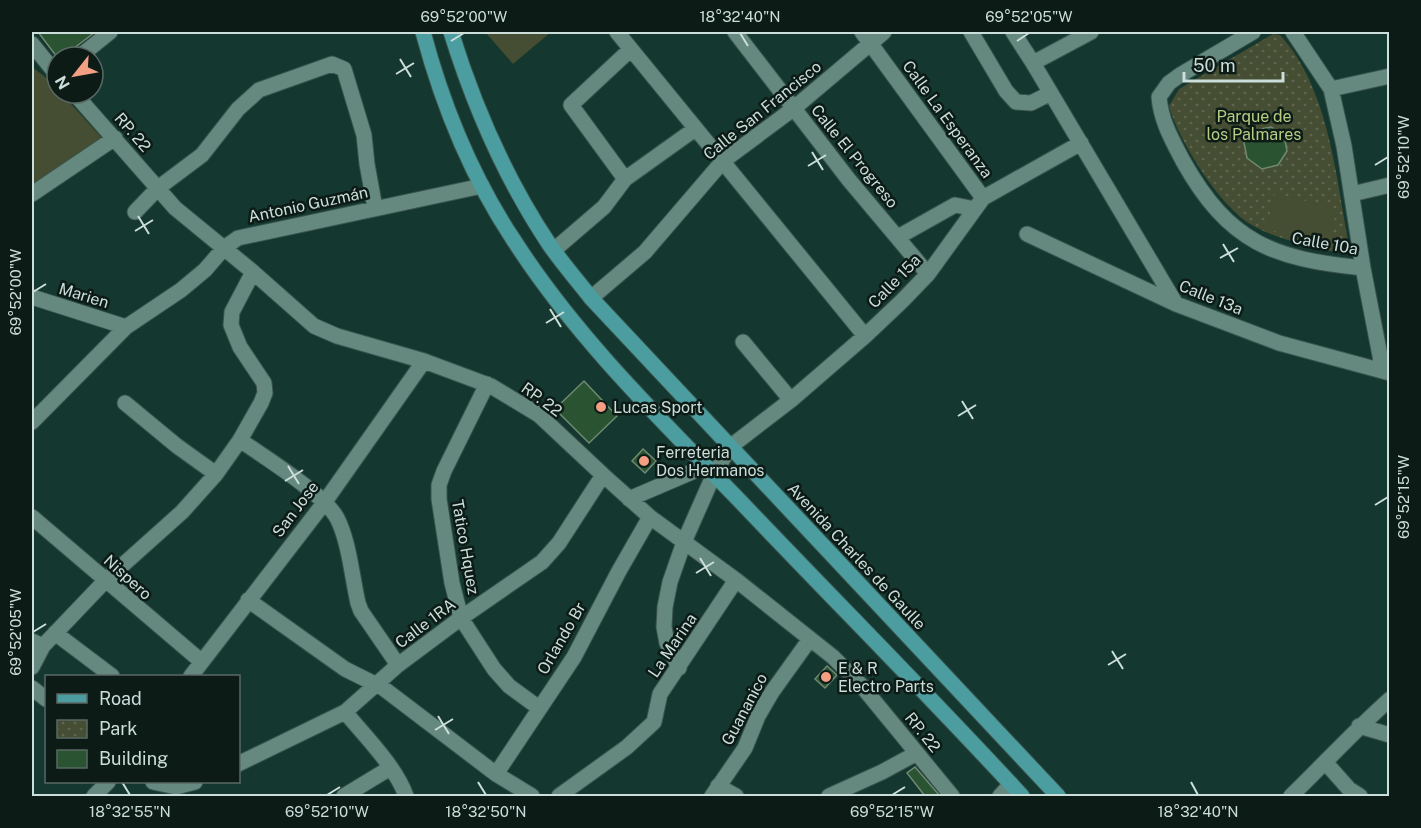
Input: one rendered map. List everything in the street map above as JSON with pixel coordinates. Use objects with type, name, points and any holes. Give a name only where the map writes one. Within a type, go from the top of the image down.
[{"type":"main road","points":[[423,32],[431,62],[454,124],[482,186],[512,238],[579,330],[1022,796]]},
{"type":"main road","name":"Avenida Charles de Gaulle","points":[[451,32],[467,84],[492,143],[554,250],[591,298],[1058,796]]},
{"type":"street","points":[[94,45],[111,32]]},
{"type":"street","points":[[616,32],[865,336]]},
{"type":"street","name":"Calle El Progreso","points":[[735,32],[849,180],[928,273]]},
{"type":"street","name":"Calle San Francisco","points":[[591,298],[645,252],[723,161],[793,109],[866,37],[884,32]]},
{"type":"street","points":[[971,32],[1006,91],[1016,102],[1031,103],[1051,93]]},
{"type":"street","points":[[1013,32],[1176,303]]},
{"type":"street","points":[[1033,63],[1091,32]]},
{"type":"street","name":"Calle 10a","points":[[1253,32],[1169,83],[1159,97],[1169,136],[1192,177],[1211,204],[1235,227],[1261,246],[1319,264],[1363,268]]},
{"type":"street","points":[[1293,32],[1331,89],[1344,146],[1363,268],[1386,372]]},
{"type":"street","name":"Calle La Esperanza","points":[[866,37],[979,204]]},
{"type":"street","points":[[32,44],[45,60]]},
{"type":"street","points":[[625,179],[572,105],[631,49]]},
{"type":"street","points":[[135,212],[158,188],[202,155],[238,109],[259,90],[332,64],[344,69],[364,135],[375,208]]},
{"type":"street","points":[[1331,89],[1389,76]]},
{"type":"street","name":"RP. 22","points":[[85,105],[176,208],[254,272],[307,320],[326,332],[423,361],[487,384],[538,415],[650,517],[736,580],[855,678],[952,796]]},
{"type":"street","points":[[554,250],[604,207],[625,179],[695,129]]},
{"type":"street","points":[[32,194],[115,138]]},
{"type":"street","name":"Calle 15a","points":[[730,447],[790,400],[865,336],[928,273],[979,204],[1081,143]]},
{"type":"street","points":[[1352,194],[1389,185]]},
{"type":"street","name":"Antonio Guzmán","points":[[32,423],[126,327],[182,290],[205,270],[224,248],[238,238],[482,186]]},
{"type":"street","points":[[898,237],[955,206],[979,204]]},
{"type":"street","name":"Calle 13a","points":[[1027,234],[1176,303],[1279,343],[1386,372]]},
{"type":"street","points":[[32,667],[37,644],[55,633],[106,580],[167,526],[216,474],[240,440],[265,393],[264,383],[240,347],[231,325],[232,312],[254,272]]},
{"type":"street","name":"Marien","points":[[32,297],[126,327]]},
{"type":"street","points":[[743,342],[790,400]]},
{"type":"street","name":"San Jose","points":[[192,675],[324,502],[423,361]]},
{"type":"street","name":"Tatico Hquez","points":[[487,384],[452,453],[439,485],[439,500],[452,583],[461,618],[494,669],[509,686],[539,708]]},
{"type":"street","points":[[125,403],[177,446],[216,474]]},
{"type":"street","points":[[240,440],[303,484],[336,515],[342,529],[361,611],[398,665]]},
{"type":"street","points":[[679,668],[667,643],[664,627],[670,582],[710,470],[730,447]]},
{"type":"street","points":[[629,498],[710,470]]},
{"type":"street","name":"Calle 1RA","points":[[240,763],[345,711],[398,665],[551,554],[603,475]]},
{"type":"street","name":"Nispero","points":[[32,517],[159,628],[202,662]]},
{"type":"street","name":"Orlando Br","points":[[496,774],[574,657],[650,517]]},
{"type":"street","name":"La Marina","points":[[559,796],[618,754],[654,722],[660,694],[736,580]]},
{"type":"street","points":[[249,600],[345,669],[383,688],[496,774],[532,796]]},
{"type":"street","points":[[55,633],[111,675]]},
{"type":"street","name":"Guananico","points":[[715,791],[745,748],[758,716],[772,692],[810,639]]},
{"type":"street","points":[[32,688],[45,698]]},
{"type":"street","points":[[1291,796],[1326,763],[1359,726],[1389,699]]},
{"type":"street","points":[[345,711],[390,768],[406,796]]},
{"type":"street","points":[[1359,726],[1389,735]]},
{"type":"street","points":[[829,796],[917,753]]},
{"type":"street","points":[[1326,763],[1349,789],[1360,796]]},
{"type":"street","points":[[344,796],[390,768]]},
{"type":"street","points":[[94,796],[107,783]]},
{"type":"street","points":[[158,783],[176,787],[191,783]]},
{"type":"street","points":[[1000,796],[1011,784]]},
{"type":"street","points":[[715,791],[736,796]]},
{"type":"green space","points":[[485,32],[551,32],[513,64]]},
{"type":"green space","name":"Parque de los Palmares","points":[[1273,34],[1280,35],[1296,56],[1310,81],[1320,107],[1328,134],[1349,245],[1348,251],[1343,254],[1296,243],[1262,231],[1240,216],[1214,189],[1202,172],[1182,137],[1169,106],[1179,89]]},
{"type":"green space","points":[[32,67],[45,77],[45,105],[72,105],[103,139],[32,187]]},
{"type":"green space","points":[[1275,193],[1337,209],[1328,245],[1266,229]]},
{"type":"building","points":[[38,32],[95,32],[78,45],[48,45]]},
{"type":"building","points":[[1271,127],[1284,135],[1287,151],[1278,165],[1262,169],[1247,158],[1244,143],[1255,130]]},
{"type":"building","points":[[584,381],[617,416],[589,443],[555,409]]},
{"type":"building","name":"Ferreteria Dos Hermanos","points":[[643,449],[656,461],[645,473],[632,461]]},
{"type":"building","name":"E & R Electro Parts","points":[[827,666],[837,675],[825,688],[815,679]]},
{"type":"building","points":[[915,767],[940,796],[925,796],[907,773]]},
{"type":"place","name":"Lucas Sport","points":[[601,407]]},
{"type":"place","name":"Ferreteria Dos Hermanos","points":[[644,461]]},
{"type":"place","name":"E & R Electro Parts","points":[[826,677]]}]
